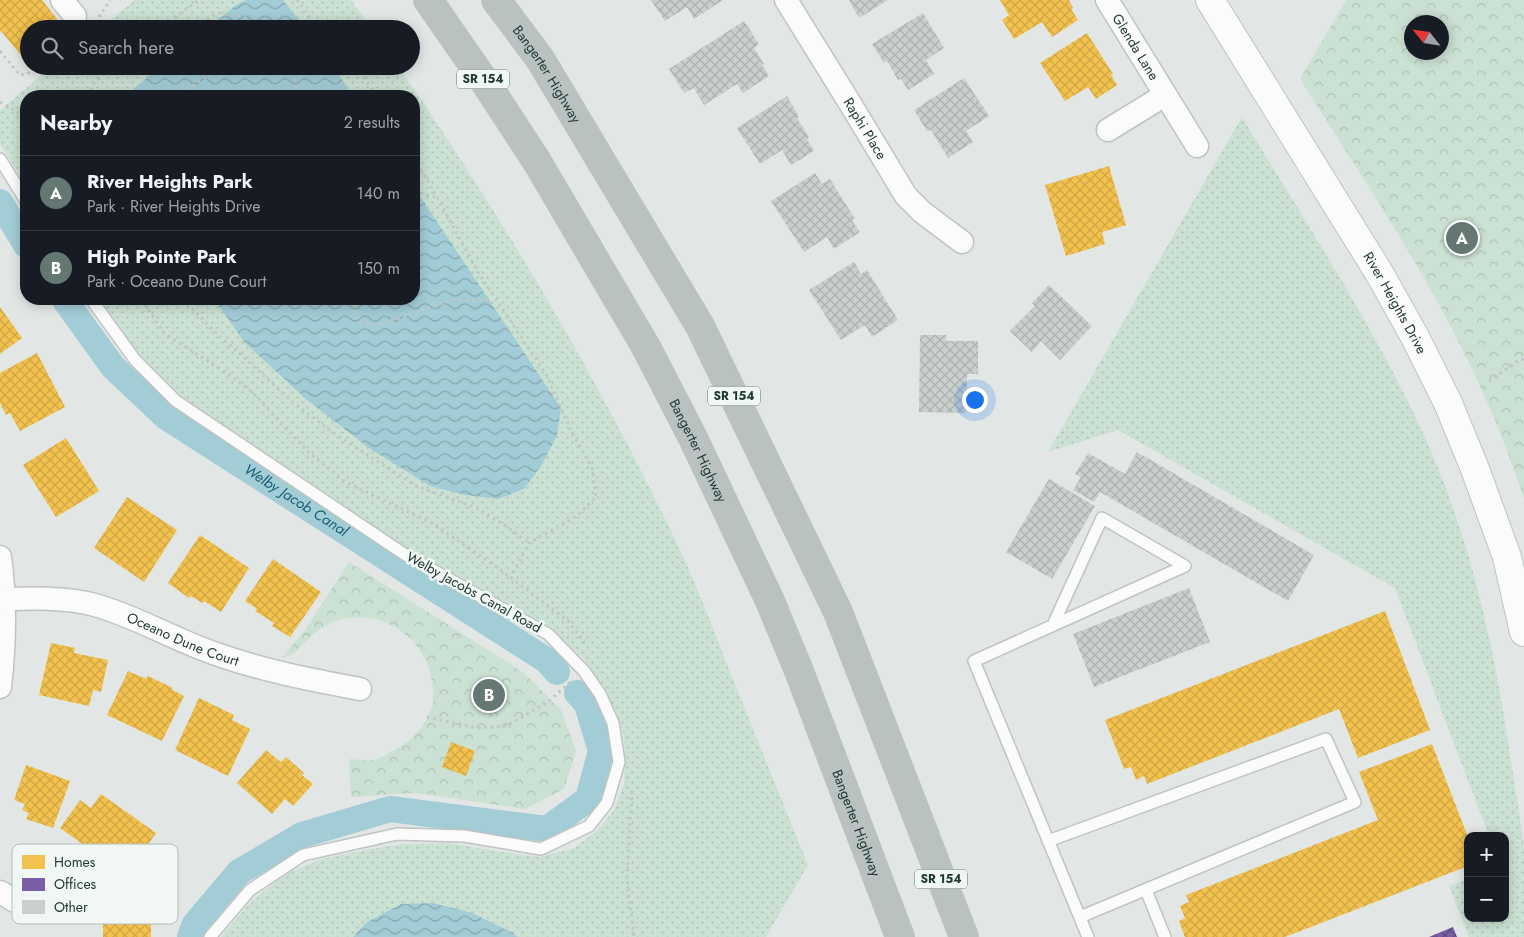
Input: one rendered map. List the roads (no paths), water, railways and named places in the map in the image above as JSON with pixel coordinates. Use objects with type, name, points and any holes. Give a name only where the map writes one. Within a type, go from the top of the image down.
[{"type":"highway","name":"Bangerter Highway","points":[[428,0],[536,160],[646,347],[693,438],[770,601],[799,671],[900,937]]},
{"type":"highway","name":"Bangerter Highway","points":[[496,0],[540,59],[700,326],[838,612],[964,937]]},
{"type":"street","name":"Raphi Place","points":[[786,0],[906,196],[922,212],[962,242]]},
{"type":"street","name":"Glenda Lane","points":[[1107,0],[1197,146]]},
{"type":"street","name":"River Heights Drive","points":[[1210,0],[1381,276],[1416,339],[1448,404],[1516,555],[1524,632]]},
{"type":"street","name":"Glenda Lane","points":[[1108,130],[1165,95]]},
{"type":"street","points":[[0,557],[3,600],[3,661],[0,687]]},
{"type":"street","name":"Oceano Dune Court","points":[[3,600],[27,598],[52,599],[94,605],[131,618],[218,655],[279,673],[360,689]]},
{"type":"lane","points":[[0,159],[20,191]]},
{"type":"lane","name":"Welby Jacobs Canal Road","points":[[95,305],[136,360],[176,401],[404,554],[548,634],[584,671],[600,694],[613,723],[619,762],[607,802],[589,826],[541,848],[464,836],[397,834],[303,855],[250,890],[210,937]]},
{"type":"lane","points":[[1052,626],[1102,518],[1185,566],[1052,626],[974,661],[1088,937]]},
{"type":"lane","points":[[1048,841],[1326,739],[1356,802],[1080,917]]},
{"type":"lane","points":[[1146,890],[1165,937]]},
{"type":"water","points":[[246,0],[283,0],[299,20],[218,20],[236,5]]},
{"type":"water","points":[[150,75],[339,75],[349,90],[132,90]]},
{"type":"water","points":[[420,196],[561,408],[557,436],[541,466],[524,489],[498,499],[465,495],[430,486],[369,448],[307,400],[245,343],[218,305],[420,305]]},
{"type":"water","points":[[433,903],[472,913],[513,933],[517,937],[353,937],[367,922],[401,904]]},
{"type":"waterway","name":"Welby Jacob Canal","points":[[0,202],[20,235]]},
{"type":"waterway","name":"Welby Jacob Canal","points":[[68,305],[113,367],[166,417],[546,660],[557,672]]},
{"type":"waterway","name":"Welby Jacob Canal","points":[[190,937],[195,924],[239,872],[302,835],[390,809],[547,829],[588,799],[601,751],[587,704],[577,693]]},
{"type":"place","name":"River Heights Park","points":[[1462,238]]},
{"type":"place","name":"High Pointe Park","points":[[489,695]]}]
